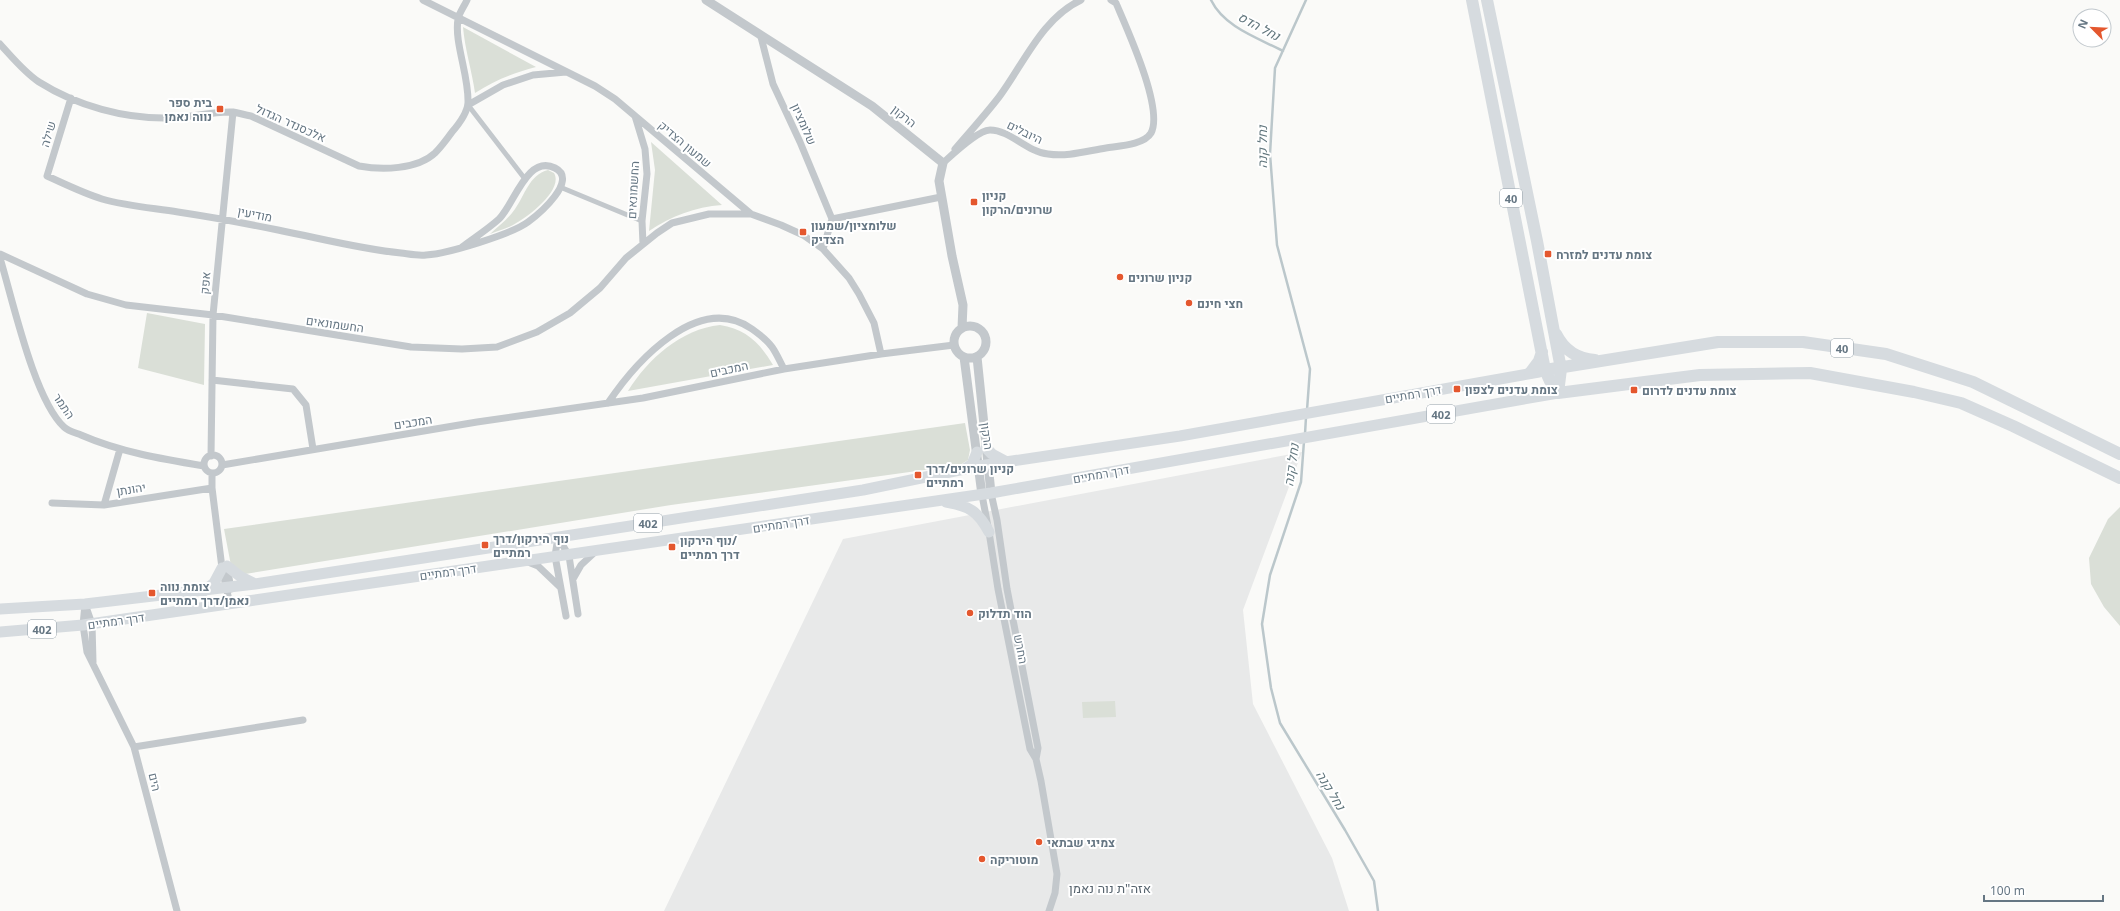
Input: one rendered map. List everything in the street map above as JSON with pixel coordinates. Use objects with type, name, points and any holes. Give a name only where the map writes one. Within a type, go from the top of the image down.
[{"type":"highway","name":"40","points":[[1472,0],[1545,370],[1558,393]]},
{"type":"highway","name":"40","points":[[1487,0],[1537,241],[1561,369],[1558,393]]},
{"type":"highway","points":[[1552,326],[1562,343],[1573,354],[1591,360],[1603,361]]},
{"type":"highway","name":"40","points":[[1545,370],[1561,369],[1718,342],[1803,342],[1886,354],[1973,382],[2120,454]]},
{"type":"highway","points":[[1530,373],[1539,361],[1542,351]]},
{"type":"highway","points":[[1558,393],[1700,376],[1810,373],[1914,392],[1961,403],[2013,426],[2120,478]]},
{"type":"main road","name":"דרך רמתיים","points":[[0,609],[85,604],[228,588],[863,490],[965,468],[1180,436],[1545,370]]},
{"type":"main road","name":"דרך רמתיים","points":[[0,632],[88,625],[555,556],[569,556],[936,500],[986,494],[1558,393]]},
{"type":"main road","points":[[965,468],[972,464],[982,450],[1007,462]]},
{"type":"main road","points":[[936,500],[953,503],[972,510],[979,515],[989,532]]},
{"type":"main road","points":[[204,591],[214,583],[224,567],[255,584]]},
{"type":"street","name":"שמעון הצדיק","points":[[423,0],[595,86],[634,116],[752,214],[802,235],[823,249],[849,278],[859,294],[874,322],[881,354]]},
{"type":"street","points":[[458,18],[468,0]]},
{"type":"street","name":"הרקון","points":[[706,0],[872,106],[943,163]]},
{"type":"street","points":[[972,326],[963,306],[941,197],[939,181],[943,163],[999,97],[1050,24],[1070,5],[1081,0]]},
{"type":"street","name":"היובלים","points":[[943,163],[976,135],[989,130],[1001,132],[1024,146],[1041,152],[1060,155],[1141,141],[1150,134],[1154,122],[1153,105],[1144,75],[1116,3],[1110,0]]},
{"type":"street","name":"אלכסנדר הגדול","points":[[0,44],[20,66],[39,82],[71,98],[120,114],[148,118],[171,118],[233,112],[251,116],[342,160],[375,169],[396,168],[414,164],[434,154],[462,121],[468,105],[468,85],[460,46],[458,18]]},
{"type":"street","name":"שלומציון","points":[[762,37],[773,84],[800,142],[832,219]]},
{"type":"street","points":[[525,179],[468,105],[503,85],[533,75],[567,72]]},
{"type":"street","name":"שילה","points":[[47,176],[71,98]]},
{"type":"street","name":"אפק","points":[[211,456],[213,316],[233,112]]},
{"type":"street","name":"החשמונאים","points":[[634,116],[645,149],[647,174],[642,221],[643,244]]},
{"type":"street","name":"מודיעין","points":[[47,176],[102,199],[222,218],[378,251],[426,255],[462,247],[507,234],[525,224],[552,200],[563,181],[561,173],[556,168],[546,165],[540,166],[525,179],[500,218],[462,247]]},
{"type":"street","points":[[560,187],[642,221]]},
{"type":"street","points":[[823,249],[832,219],[941,197]]},
{"type":"street","name":"החשמונאים","points":[[0,254],[87,294],[141,308],[213,316],[411,347],[455,349],[497,347],[537,332],[570,313],[600,288],[626,258],[672,223],[709,214],[752,214]]},
{"type":"street","name":"התמר","points":[[0,258],[32,366],[47,404],[65,428],[120,449],[204,466]]},
{"type":"street","points":[[962,328],[963,306]]},
{"type":"street","points":[[608,403],[623,381],[650,352],[675,334],[706,320],[728,319],[747,326],[772,346],[784,369]]},
{"type":"street","points":[[972,326],[982,330],[986,339],[985,350],[977,357],[964,357],[959,354],[954,345],[956,334],[962,328],[972,326]]},
{"type":"street","name":"המכבים","points":[[222,465],[477,422],[608,403],[697,388],[784,369],[881,354],[954,345]]},
{"type":"street","name":"הרקון","points":[[964,357],[982,450]]},
{"type":"street","name":"הרקון","points":[[977,357],[986,494]]},
{"type":"street","points":[[212,380],[293,389],[306,405],[313,449]]},
{"type":"street","points":[[104,504],[120,449]]},
{"type":"street","points":[[211,456],[219,457],[222,465],[218,472],[212,474],[207,471],[204,466],[206,458],[211,456]]},
{"type":"street","points":[[212,474],[212,488],[230,605]]},
{"type":"street","name":"יהונתן","points":[[52,502],[104,504],[212,488]]},
{"type":"street","name":"החרש","points":[[986,494],[989,532],[998,589],[1030,749],[1036,759]]},
{"type":"street","name":"החרש","points":[[986,494],[997,520],[1007,589],[1038,748],[1036,759],[1058,880],[1049,911]]},
{"type":"street","points":[[558,537],[569,556],[578,614]]},
{"type":"street","points":[[558,537],[555,556],[566,616]]},
{"type":"street","points":[[573,580],[581,565],[595,552]]},
{"type":"street","points":[[523,561],[538,566],[560,587]]},
{"type":"street","name":"הים","points":[[85,604],[93,664],[134,747],[177,911]]},
{"type":"street","points":[[134,747],[303,720]]},
{"type":"shaded area","points":[[463,27],[536,67],[504,77],[475,93]]},
{"type":"shaded area","points":[[651,142],[722,205],[684,213],[649,231],[655,170]]},
{"type":"shaded area","points":[[548,170],[554,173],[556,180],[554,187],[542,203],[527,216],[508,228],[490,234],[512,213],[519,204],[528,186],[536,176]]},
{"type":"shaded area","points":[[147,313],[205,324],[204,385],[138,368]]},
{"type":"shaded area","points":[[720,325],[737,330],[751,338],[763,350],[773,365],[628,391],[645,368],[656,357],[679,339],[692,332]]},
{"type":"shaded area","points":[[965,423],[970,450],[968,460],[960,465],[671,505],[233,576],[224,529]]},
{"type":"shaded area","points":[[1302,452],[1243,610],[1253,704],[1332,858],[1349,911],[664,911],[843,539]]},
{"type":"shaded area","points":[[2120,507],[2120,626],[2104,607],[2091,584],[2089,558],[2108,519]]},
{"type":"shaded area","points":[[1115,701],[1116,717],[1083,718],[1082,702]]},
{"type":"waterway","name":"נחל הדס","points":[[1211,0],[1224,18],[1233,25],[1283,51]]},
{"type":"waterway","name":"נחל קנה","points":[[1306,0],[1275,68],[1270,154],[1277,245],[1310,369],[1307,410]]},
{"type":"waterway","name":"נחל קנה","points":[[1305,434],[1306,417]]},
{"type":"waterway","name":"נחל קנה","points":[[1304,441],[1301,482],[1270,575],[1262,624],[1271,688],[1280,723],[1374,881],[1378,911]]},
{"type":"place","name":"בית ספר נווה נאמן","points":[[220,109]]},
{"type":"place","name":"קניון שרונים/הרקון","points":[[974,202]]},
{"type":"place","name":"שלומציון/שמעון הצדיק","points":[[803,232]]},
{"type":"place","name":"צומת עדנים למזרח","points":[[1548,254]]},
{"type":"place","name":"קניון שרונים","points":[[1120,277]]},
{"type":"place","name":"חצי חינם","points":[[1189,303]]},
{"type":"place","name":"צומת עדנים לצפון","points":[[1457,389]]},
{"type":"place","name":"צומת עדנים לדרום","points":[[1634,390]]},
{"type":"place","name":"קניון שרונים/דרך רמתיים","points":[[918,475]]},
{"type":"place","name":"נוף הירקון/דרך רמתיים","points":[[485,545]]},
{"type":"place","name":"נוף הירקון/ דרך רמתיים","points":[[672,547]]},
{"type":"place","name":"צומת נווה נאמן/דרך רמתיים","points":[[152,593]]},
{"type":"place","name":"הוד תדלוק","points":[[970,613]]},
{"type":"place","name":"צמיגי שבתאי","points":[[1039,842]]},
{"type":"place","name":"מוטוריקה","points":[[982,859]]},
{"type":"district","name":"אזה\"ת נוה נאמן","points":[[1110,888]]}]
